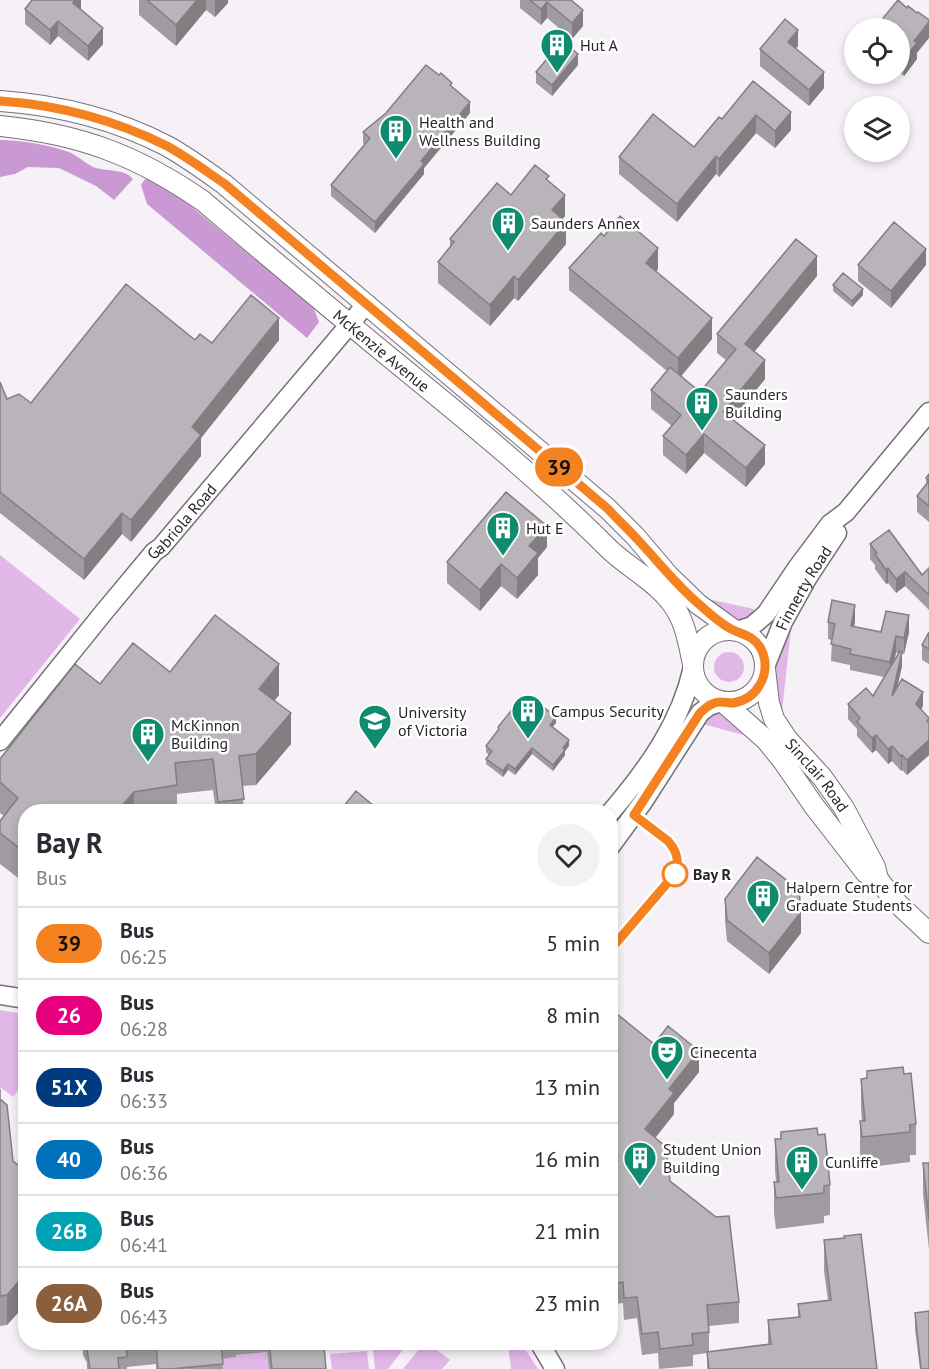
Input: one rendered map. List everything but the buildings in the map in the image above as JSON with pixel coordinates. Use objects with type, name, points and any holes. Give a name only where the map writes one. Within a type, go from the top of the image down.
[{"type":"main road","name":"McKenzie Avenue","points":[[0,101],[49,106],[92,116],[169,147],[225,184],[608,509],[698,604],[736,631]]},
{"type":"main road","name":"McKenzie Avenue","points":[[0,126],[81,140],[119,154],[160,173],[202,201],[454,410],[566,507],[614,554],[663,592],[681,617],[693,665]]},
{"type":"main road","points":[[736,631],[746,634],[757,644],[762,652],[765,668],[761,684],[752,695],[738,702],[722,702],[711,698],[700,689],[694,676],[693,665],[696,650],[706,638],[719,632],[736,631]]},
{"type":"main road","name":"Sinclair Road","points":[[765,668],[769,703],[774,719],[788,740],[822,777],[844,808],[875,867],[878,879],[894,900],[929,933]]},
{"type":"main road","name":"Sinclair Road","points":[[722,702],[766,740],[866,873],[878,879]]},
{"type":"street","name":"Gabriola Road","points":[[0,741],[154,552],[161,547],[366,304]]},
{"type":"street","name":"Finnerty Road","points":[[736,631],[752,626],[766,614],[796,568],[830,524],[846,512],[929,412]]},
{"type":"street","name":"Finnerty Road","points":[[765,668],[783,622],[803,585],[839,531],[846,512]]},
{"type":"street","points":[[617,804],[665,739],[682,704],[693,665]]},
{"type":"street","points":[[618,836],[643,802],[700,713],[708,706],[722,702]]},
{"type":"street","points":[[0,995],[18,998]]},
{"type":"street","points":[[543,1350],[555,1369]]},
{"type":"shaded area","points":[[0,140],[26,142],[61,149],[93,167],[125,173],[133,179],[114,200],[96,186],[59,168],[28,167],[15,174],[0,177]]},
{"type":"shaded area","points":[[147,176],[179,196],[314,309],[319,322],[307,338],[147,204],[141,185]]},
{"type":"shaded area","points":[[0,555],[80,619],[0,718]]},
{"type":"shaded area","points":[[708,599],[754,609],[752,617],[743,620],[735,619]]},
{"type":"shaded area","points":[[791,629],[782,711],[774,694],[773,676],[786,633]]},
{"type":"shaded area","points":[[729,652],[740,656],[744,667],[740,678],[729,682],[718,678],[714,667],[718,656]]},
{"type":"shaded area","points":[[715,713],[734,721],[747,736],[703,724],[709,715]]},
{"type":"shaded area","points":[[0,1010],[18,1013],[18,1091],[13,1097],[0,1087]]},
{"type":"shaded area","points":[[373,1350],[403,1350],[388,1369],[375,1369]]},
{"type":"shaded area","points":[[418,1350],[437,1350],[450,1360],[442,1369],[403,1369]]},
{"type":"shaded area","points":[[509,1350],[526,1350],[538,1369],[511,1369]]},
{"type":"shaded area","points":[[367,1351],[369,1369],[332,1369],[330,1354]]},
{"type":"shaded area","points":[[267,1352],[268,1362],[273,1369],[221,1369],[220,1359]]},
{"type":"bus line","name":"39","points":[[0,101],[49,106],[92,116],[117,125],[169,147],[225,184],[608,509],[698,604],[734,630],[746,634],[760,648],[765,669],[758,688],[743,700],[733,703],[714,703],[700,713],[634,815],[668,841],[675,851],[678,863],[675,874],[618,941]]},
{"type":"place","name":"Hut A","points":[[557,74]]},
{"type":"place","name":"Health and Wellness Building","points":[[396,160]]},
{"type":"place","name":"Saunders Annex","points":[[508,252]]},
{"type":"place","name":"Saunders Building","points":[[702,432]]},
{"type":"place","name":"Hut E","points":[[503,557]]},
{"type":"place","name":"Campus Security","points":[[528,740]]},
{"type":"place","name":"University of Victoria","points":[[375,750]]},
{"type":"place","name":"McKinnon Building","points":[[148,763]]},
{"type":"place","name":"Bay R","points":[[675,874]]},
{"type":"place","name":"Halpern Centre for Graduate Students","points":[[763,925]]},
{"type":"place","name":"Cinecenta","points":[[667,1081]]},
{"type":"place","name":"Student Union Building","points":[[640,1187]]},
{"type":"place","name":"Cunliffe","points":[[802,1191]]}]
